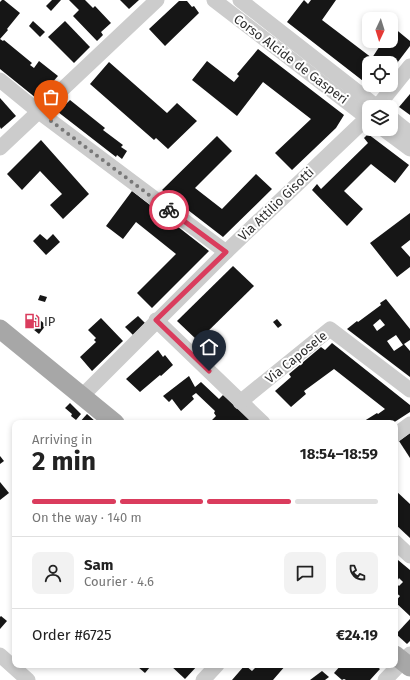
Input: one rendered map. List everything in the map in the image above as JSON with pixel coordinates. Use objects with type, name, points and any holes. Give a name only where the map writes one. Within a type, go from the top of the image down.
[{"type":"main road","points":[[0,329],[111,420]]},
{"type":"street","points":[[0,148],[157,0]]},
{"type":"street","name":"Corso Alcide de Gasperi","points":[[214,0],[362,104]]},
{"type":"street","name":"Corso Alcide de Gasperi","points":[[245,1],[362,102]]},
{"type":"street","name":"Via Attilio Gisotti","points":[[383,100],[410,66]]},
{"type":"street","points":[[0,80],[38,112],[226,252]]},
{"type":"street","name":"Via Attilio Gisotti","points":[[82,396],[156,320],[362,122]]},
{"type":"street","points":[[398,124],[410,133]]},
{"type":"street","points":[[392,136],[410,149]]},
{"type":"street","points":[[156,320],[260,420]]},
{"type":"street","name":"Via Caposele","points":[[240,402],[330,329],[410,390]]},
{"type":"street","points":[[398,433],[410,424]]},
{"type":"street","points":[[398,545],[410,556]]},
{"type":"street","points":[[0,656],[12,666]]},
{"type":"street","points":[[14,668],[28,680]]},
{"type":"street","points":[[203,680],[214,668]]},
{"type":"street","points":[[385,680],[396,668]]},
{"type":"building","points":[[4,0],[20,13],[0,39],[0,2]]},
{"type":"building","points":[[52,0],[61,0],[51,11],[46,6]]},
{"type":"building","points":[[69,0],[85,0],[93,8],[95,6],[111,23],[101,32],[103,35],[97,41],[73,16],[79,10]]},
{"type":"building","points":[[120,0],[139,0],[129,9]]},
{"type":"building","points":[[304,0],[308,4],[311,0],[336,0],[322,20],[369,56],[362,56],[362,80],[287,22]]},
{"type":"building","points":[[179,1],[187,1],[192,7],[194,6],[199,13],[165,46],[149,29]]},
{"type":"building","points":[[33,21],[45,32],[40,37],[29,26]]},
{"type":"building","points":[[65,21],[90,47],[74,63],[48,37]]},
{"type":"building","points":[[398,31],[410,41],[410,46],[398,62],[398,56],[373,56],[378,48],[398,48]]},
{"type":"building","points":[[0,39],[3,41],[4,40],[32,63],[30,65],[34,68],[39,61],[58,76],[46,89],[44,88],[36,98],[0,69]]},
{"type":"building","points":[[258,49],[344,115],[336,128],[292,170],[275,153],[311,119],[263,82],[237,116],[192,80],[207,61],[234,82],[239,76],[237,74]]},
{"type":"building","points":[[109,62],[167,113],[177,103],[197,121],[168,149],[156,138],[154,140],[90,84]]},
{"type":"building","points":[[410,94],[410,115],[399,107]]},
{"type":"building","points":[[0,98],[16,116],[1,129],[0,127]]},
{"type":"building","points":[[70,100],[105,128],[103,130],[123,145],[121,147],[127,151],[122,159],[117,155],[116,157],[58,112]]},
{"type":"building","points":[[217,136],[232,151],[195,188],[222,209],[256,174],[272,189],[223,237],[162,190]]},
{"type":"building","points":[[366,136],[371,136],[409,165],[395,183],[371,164],[344,191],[363,209],[347,226],[312,190],[317,184],[321,189],[368,143],[364,138]]},
{"type":"building","points":[[41,140],[89,194],[63,219],[50,205],[62,194],[40,171],[22,190],[7,174]]},
{"type":"building","points":[[132,191],[209,251],[152,308],[137,293],[176,254],[136,222],[123,239],[106,226]]},
{"type":"building","points":[[410,213],[410,240],[401,247],[410,257],[410,267],[397,277],[370,243]]},
{"type":"building","points":[[40,234],[47,240],[53,234],[60,242],[46,255],[33,241]]},
{"type":"building","points":[[233,266],[254,286],[198,341],[177,321]]},
{"type":"building","points":[[40,295],[47,297],[45,302],[38,300]]},
{"type":"building","points":[[386,299],[410,329],[410,340],[404,344],[410,351],[410,377],[347,329],[381,305],[380,303]],"holes":[[[380,319],[385,325],[377,331],[373,325]],[[396,335],[403,345],[394,351],[387,341]]]},
{"type":"building","points":[[35,316],[46,325],[39,334],[28,325]]},
{"type":"building","points":[[138,316],[145,323],[133,335],[125,327]]},
{"type":"building","points":[[101,318],[123,341],[92,371],[80,357],[96,342],[94,340],[96,338],[88,330]]},
{"type":"building","points":[[277,319],[282,325],[278,328],[273,322]]},
{"type":"building","points":[[332,343],[410,405],[410,412],[398,420],[366,420],[385,409],[334,369],[304,391],[306,394],[291,407],[275,391],[291,377],[289,374],[321,347],[325,350]]},
{"type":"building","points":[[158,350],[163,357],[165,355],[173,365],[140,392],[126,379]]},
{"type":"building","points":[[189,376],[195,387],[201,382],[219,399],[223,395],[251,420],[212,420],[216,416],[214,413],[215,411],[196,393],[192,396],[194,399],[181,411],[172,399],[169,402],[163,396]]},
{"type":"building","points":[[70,403],[81,414],[76,420],[65,408]]},
{"type":"building","points":[[87,414],[94,420],[82,420]]},
{"type":"building","points":[[410,433],[410,458],[399,441]]},
{"type":"building","points":[[0,456],[4,461],[0,464]]},
{"type":"building","points":[[0,482],[9,493],[0,500]]},
{"type":"building","points":[[398,493],[410,504],[410,538],[398,527]]},
{"type":"building","points":[[398,560],[410,570],[410,616],[398,605],[398,598],[400,596],[398,594],[398,585],[399,586],[403,582],[399,578],[398,580]]},
{"type":"building","points":[[1,616],[7,621],[0,629],[0,617]]},
{"type":"building","points":[[410,619],[410,641],[407,644],[398,636],[398,632]]},
{"type":"building","points":[[139,668],[149,668],[145,673]]},
{"type":"building","points":[[173,668],[195,668],[185,679]]},
{"type":"building","points":[[242,668],[248,668],[252,671],[255,668],[283,668],[273,680],[232,680]]},
{"type":"building","points":[[338,668],[380,669],[370,680],[342,680],[334,673]]},
{"type":"building","points":[[322,671],[329,677],[325,680],[310,680]]},
{"type":"way so far","points":[[51,121],[169,210]]},
{"type":"place","name":"IP","points":[[32,321]]},
{"type":"route","points":[[169,210],[226,252],[156,320],[209,371]]}]
